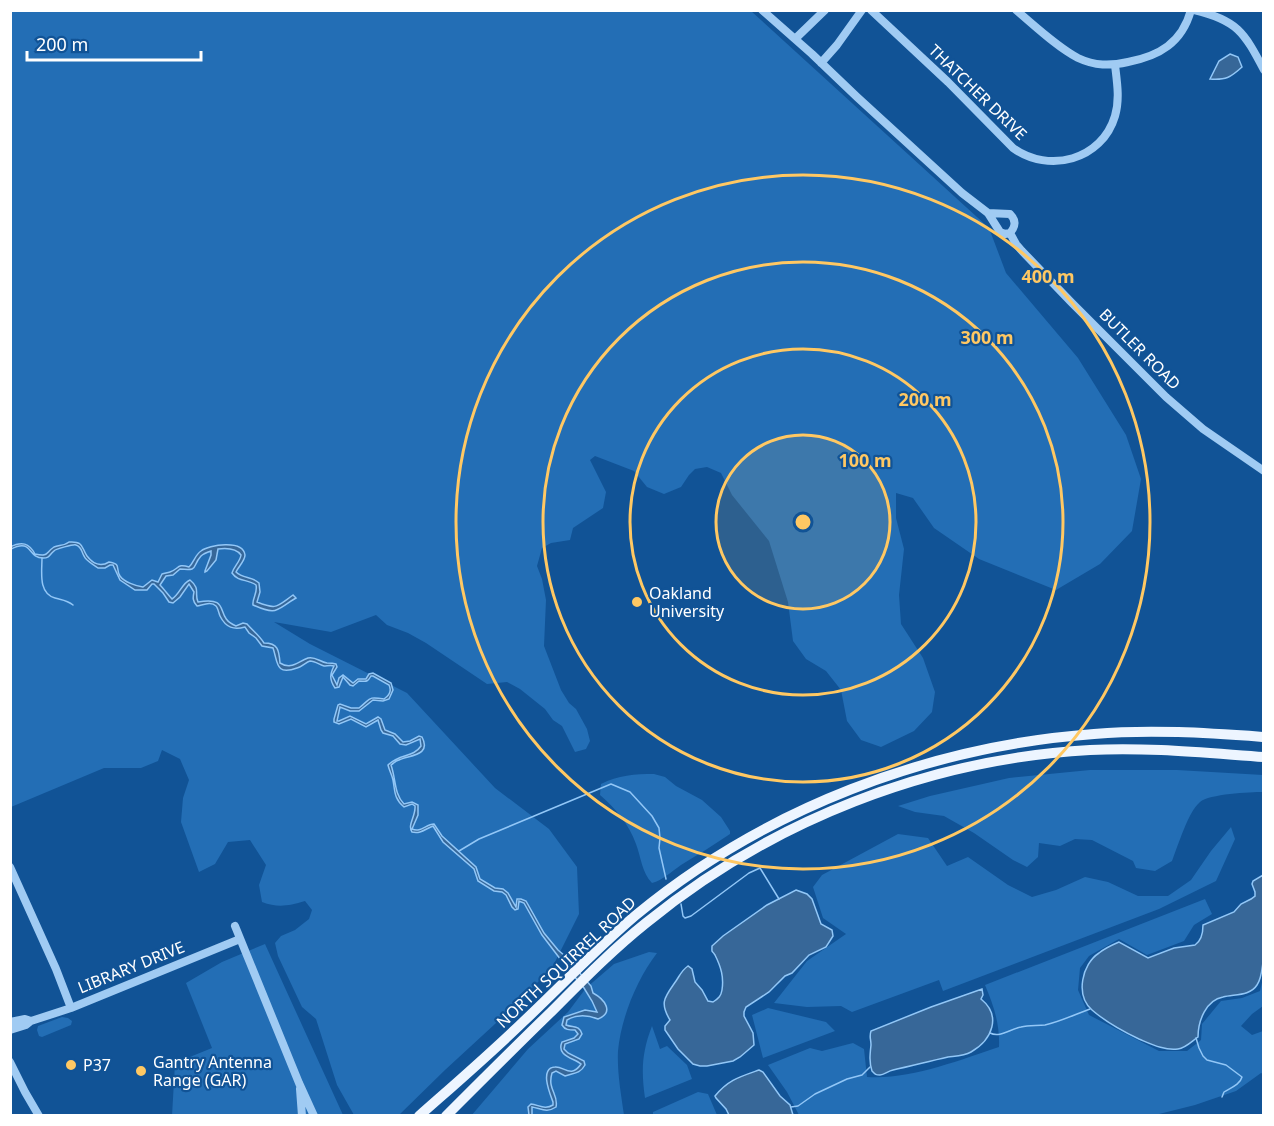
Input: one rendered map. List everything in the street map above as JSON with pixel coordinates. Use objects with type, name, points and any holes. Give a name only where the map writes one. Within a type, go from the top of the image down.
[{"type":"main road","name":"NORTH SQUIRREL ROAD","points":[[446,1116],[568,987],[588,958],[613,935],[654,901],[738,844],[822,802],[905,770],[947,758],[1051,738],[1145,731],[1263,737]]},
{"type":"main road","name":"NORTH SQUIRREL ROAD","points":[[419,1116],[568,987],[596,967],[647,922],[690,889],[734,861],[810,820],[895,787],[962,768],[1020,758],[1090,750],[1149,750],[1263,757]]},
{"type":"street","name":"BUTLER ROAD","points":[[762,10],[962,193],[988,213],[1000,232],[1010,233],[1015,226],[1010,214],[988,213]]},
{"type":"street","points":[[795,39],[825,10]]},
{"type":"street","points":[[821,63],[862,10]]},
{"type":"street","name":"THATCHER DRIVE","points":[[871,10],[948,82],[1012,148],[1025,156],[1042,161],[1064,161],[1083,155],[1108,131],[1118,101],[1115,65]]},
{"type":"street","points":[[1016,10],[1077,57],[1098,64],[1115,65],[1149,57],[1164,49],[1182,32],[1193,10],[1219,17],[1239,29],[1263,70]]},
{"type":"street","name":"BUTLER ROAD","points":[[1010,233],[1022,251],[1166,397],[1203,429],[1263,471]]},
{"type":"street","points":[[10,867],[52,959],[71,1008]]},
{"type":"street","points":[[235,926],[314,1116]]},
{"type":"street","name":"LIBRARY DRIVE","points":[[10,1030],[71,1008],[240,939]]},
{"type":"street","name":"LIBRARY DRIVE","points":[[10,1022],[25,1019],[31,1021]]},
{"type":"street","points":[[10,1062],[39,1116]]},
{"type":"street","points":[[10,1076],[25,1092]]},
{"type":"street","points":[[299,1083],[302,1116]]},
{"type":"shaded area","name":"Oakland University","points":[[10,11],[751,11],[989,228],[1006,273],[1078,358],[1126,435],[1141,479],[1132,531],[1100,564],[1056,590],[979,559],[934,528],[913,498],[896,493],[896,518],[904,549],[899,595],[901,624],[923,658],[935,692],[932,712],[914,731],[881,747],[861,740],[847,721],[841,690],[826,671],[806,659],[793,641],[788,602],[769,541],[732,495],[721,473],[707,467],[695,469],[681,487],[664,494],[647,487],[634,471],[595,456],[590,460],[606,492],[603,508],[573,528],[570,540],[551,543],[542,548],[537,566],[546,600],[544,646],[561,690],[576,709],[587,729],[590,741],[586,749],[575,752],[562,726],[520,689],[507,682],[487,684],[426,643],[387,625],[376,615],[331,632],[274,622],[310,644],[407,693],[495,788],[549,829],[577,867],[579,914],[552,968],[399,1115],[354,1115],[337,1085],[316,1019],[302,1007],[278,956],[275,943],[281,936],[295,930],[309,919],[312,910],[305,901],[283,906],[262,902],[259,885],[266,865],[250,840],[228,842],[215,864],[199,872],[181,822],[183,798],[189,780],[180,759],[162,750],[158,761],[141,768],[104,768],[11,807]]},
{"type":"shaded area","points":[[1230,54],[1238,57],[1242,67],[1228,78],[1210,79],[1219,61]]},
{"type":"shaded area","points":[[69,542],[80,544],[94,563],[116,564],[122,578],[143,587],[152,580],[158,582],[162,574],[180,566],[189,567],[197,554],[205,549],[218,545],[238,547],[245,555],[236,572],[259,583],[260,592],[257,602],[276,606],[293,595],[296,598],[272,611],[253,605],[256,585],[237,578],[232,573],[241,555],[234,550],[227,549],[218,549],[216,560],[207,571],[205,572],[211,551],[201,556],[193,569],[180,569],[173,575],[166,576],[160,585],[172,599],[190,580],[196,589],[198,602],[215,602],[229,622],[236,626],[247,624],[264,643],[275,646],[280,663],[284,665],[291,666],[313,658],[336,664],[337,667],[332,675],[337,685],[339,678],[343,675],[353,683],[358,679],[366,679],[369,674],[373,673],[391,683],[393,690],[389,699],[373,700],[359,711],[350,711],[340,707],[337,721],[350,716],[366,724],[378,717],[385,730],[395,734],[403,742],[422,737],[424,748],[422,751],[391,765],[401,800],[404,804],[412,802],[418,805],[418,815],[412,829],[418,830],[434,824],[442,836],[476,867],[480,879],[495,888],[503,889],[516,907],[517,899],[526,901],[544,933],[606,1006],[606,1013],[598,1019],[582,1016],[567,1020],[566,1025],[578,1028],[582,1034],[579,1039],[565,1044],[564,1049],[584,1061],[585,1065],[579,1072],[565,1076],[556,1071],[552,1073],[551,1084],[556,1107],[547,1110],[532,1107],[532,1115],[529,1115],[528,1107],[531,1104],[545,1107],[553,1105],[547,1082],[550,1068],[558,1067],[574,1071],[581,1064],[561,1050],[562,1042],[578,1034],[575,1030],[563,1027],[564,1017],[585,1010],[597,1012],[584,988],[542,935],[524,903],[519,901],[518,909],[515,910],[506,895],[478,881],[474,869],[443,842],[433,826],[420,832],[412,832],[410,826],[415,806],[412,804],[404,807],[398,801],[388,765],[397,759],[418,750],[421,746],[420,739],[406,745],[400,744],[393,736],[383,733],[378,720],[366,727],[351,719],[339,724],[334,722],[338,705],[359,708],[372,698],[384,699],[390,693],[389,685],[371,676],[367,681],[359,681],[353,686],[343,677],[339,687],[335,688],[331,677],[334,666],[324,666],[312,661],[290,670],[281,669],[273,648],[262,646],[245,627],[228,626],[222,620],[217,607],[212,604],[197,606],[193,597],[194,592],[189,584],[173,603],[169,602],[154,584],[147,590],[135,590],[120,580],[113,565],[98,568],[86,559],[76,545],[58,549],[43,558],[34,555],[27,547],[18,546],[11,549],[10,547],[25,544],[35,554],[43,555],[54,547]]},
{"type":"shaded area","points":[[1090,770],[1177,770],[1263,775],[1263,792],[1220,795],[1200,802],[1187,821],[1172,861],[1155,871],[1136,868],[1133,861],[1092,840],[1075,839],[1060,846],[1039,843],[1038,857],[1027,867],[944,816],[915,812],[898,806],[930,796],[1009,778]]},
{"type":"shaded area","points":[[640,774],[665,777],[676,786],[702,800],[721,817],[730,834],[652,883],[644,870],[636,844],[626,823],[600,795],[601,784],[607,781]]},
{"type":"shaded area","points":[[1231,827],[1235,839],[1216,881],[1159,909],[943,991],[939,980],[852,1012],[841,1006],[807,1007],[774,1003],[807,961],[846,934],[823,918],[813,887],[822,875],[898,834],[928,838],[947,866],[968,857],[1008,885],[1032,897],[1056,890],[1085,877],[1108,882],[1138,896],[1168,896],[1191,880]]},
{"type":"shaded area","points":[[1263,875],[1264,949],[1263,964],[1257,985],[1246,993],[1223,997],[1212,1002],[1201,1018],[1198,1037],[1189,1044],[1173,1049],[1153,1045],[1114,1026],[1087,1004],[1082,988],[1085,972],[1088,964],[1101,951],[1119,942],[1148,958],[1174,948],[1195,945],[1203,931],[1203,925],[1234,912],[1241,904],[1255,896],[1253,881]]},
{"type":"shaded area","points":[[796,890],[807,894],[812,899],[821,924],[832,930],[833,936],[826,947],[809,955],[769,992],[746,1007],[744,1016],[753,1033],[754,1045],[733,1061],[707,1066],[693,1064],[678,1049],[665,1030],[670,1020],[664,1004],[669,991],[688,966],[692,969],[695,982],[708,1001],[713,1002],[717,999],[722,992],[723,985],[719,964],[712,951],[712,946],[767,905]]},
{"type":"shaded area","points":[[1205,899],[1212,914],[1194,925],[1184,941],[1147,955],[1119,939],[1089,956],[1080,968],[1078,990],[1089,1015],[1159,1051],[1187,1051],[1201,1040],[1202,1024],[1221,1001],[1242,998],[1260,991],[1263,978],[1263,1006],[1241,1026],[1252,1035],[1263,1031],[1263,1074],[1261,1073],[1236,1091],[1155,1115],[799,1115],[787,1092],[768,1065],[810,1048],[822,1051],[853,1043],[864,1049],[867,1077],[883,1077],[934,1068],[999,1047],[996,1016],[985,985]]},
{"type":"shaded area","points":[[265,944],[343,1115],[172,1116],[175,1063],[212,1048],[186,983],[222,962]]},
{"type":"shaded area","points":[[649,952],[657,953],[631,999],[618,1051],[624,1115],[471,1116],[528,1049],[568,1012],[586,988],[614,964]]},
{"type":"shaded area","points":[[982,989],[981,999],[993,1020],[989,1034],[978,1047],[966,1054],[893,1070],[882,1075],[876,1075],[872,1071],[870,1064],[871,1031]]},
{"type":"shaded area","points":[[768,1008],[826,1022],[835,1031],[763,1058],[752,1015]]},
{"type":"shaded area","points":[[62,1017],[72,1021],[71,1025],[42,1037],[39,1036],[38,1026]]},
{"type":"shaded area","points":[[652,1026],[660,1049],[667,1046],[687,1065],[692,1079],[645,1098],[643,1061]]},
{"type":"shaded area","points":[[759,1070],[790,1105],[793,1115],[729,1115],[716,1098],[715,1096],[729,1083]]},
{"type":"shaded area","points":[[698,1092],[708,1094],[717,1115],[653,1115],[653,1112]]},
{"type":"waterway","points":[[42,558],[42,581],[46,592],[73,605]]},
{"type":"waterway","points":[[459,851],[479,839],[611,784],[630,792],[652,816],[659,828],[659,848],[666,879]]},
{"type":"waterway","points":[[681,904],[683,916],[685,918],[691,916],[749,873],[760,868],[779,899]]},
{"type":"waterway","points":[[990,1033],[1001,1034],[1024,1026],[1045,1025],[1090,1009]]},
{"type":"waterway","points":[[1196,1038],[1207,1060],[1226,1065],[1242,1077],[1237,1084],[1224,1092],[1222,1097]]},
{"type":"waterway","points":[[791,1107],[798,1106],[815,1094],[847,1079],[862,1075],[870,1067]]},
{"type":"place","name":"Oakland University","points":[[637,602]]},
{"type":"place","name":"P37","points":[[71,1065]]},
{"type":"place","name":"Gantry Antenna Range (GAR)","points":[[141,1071]]}]
